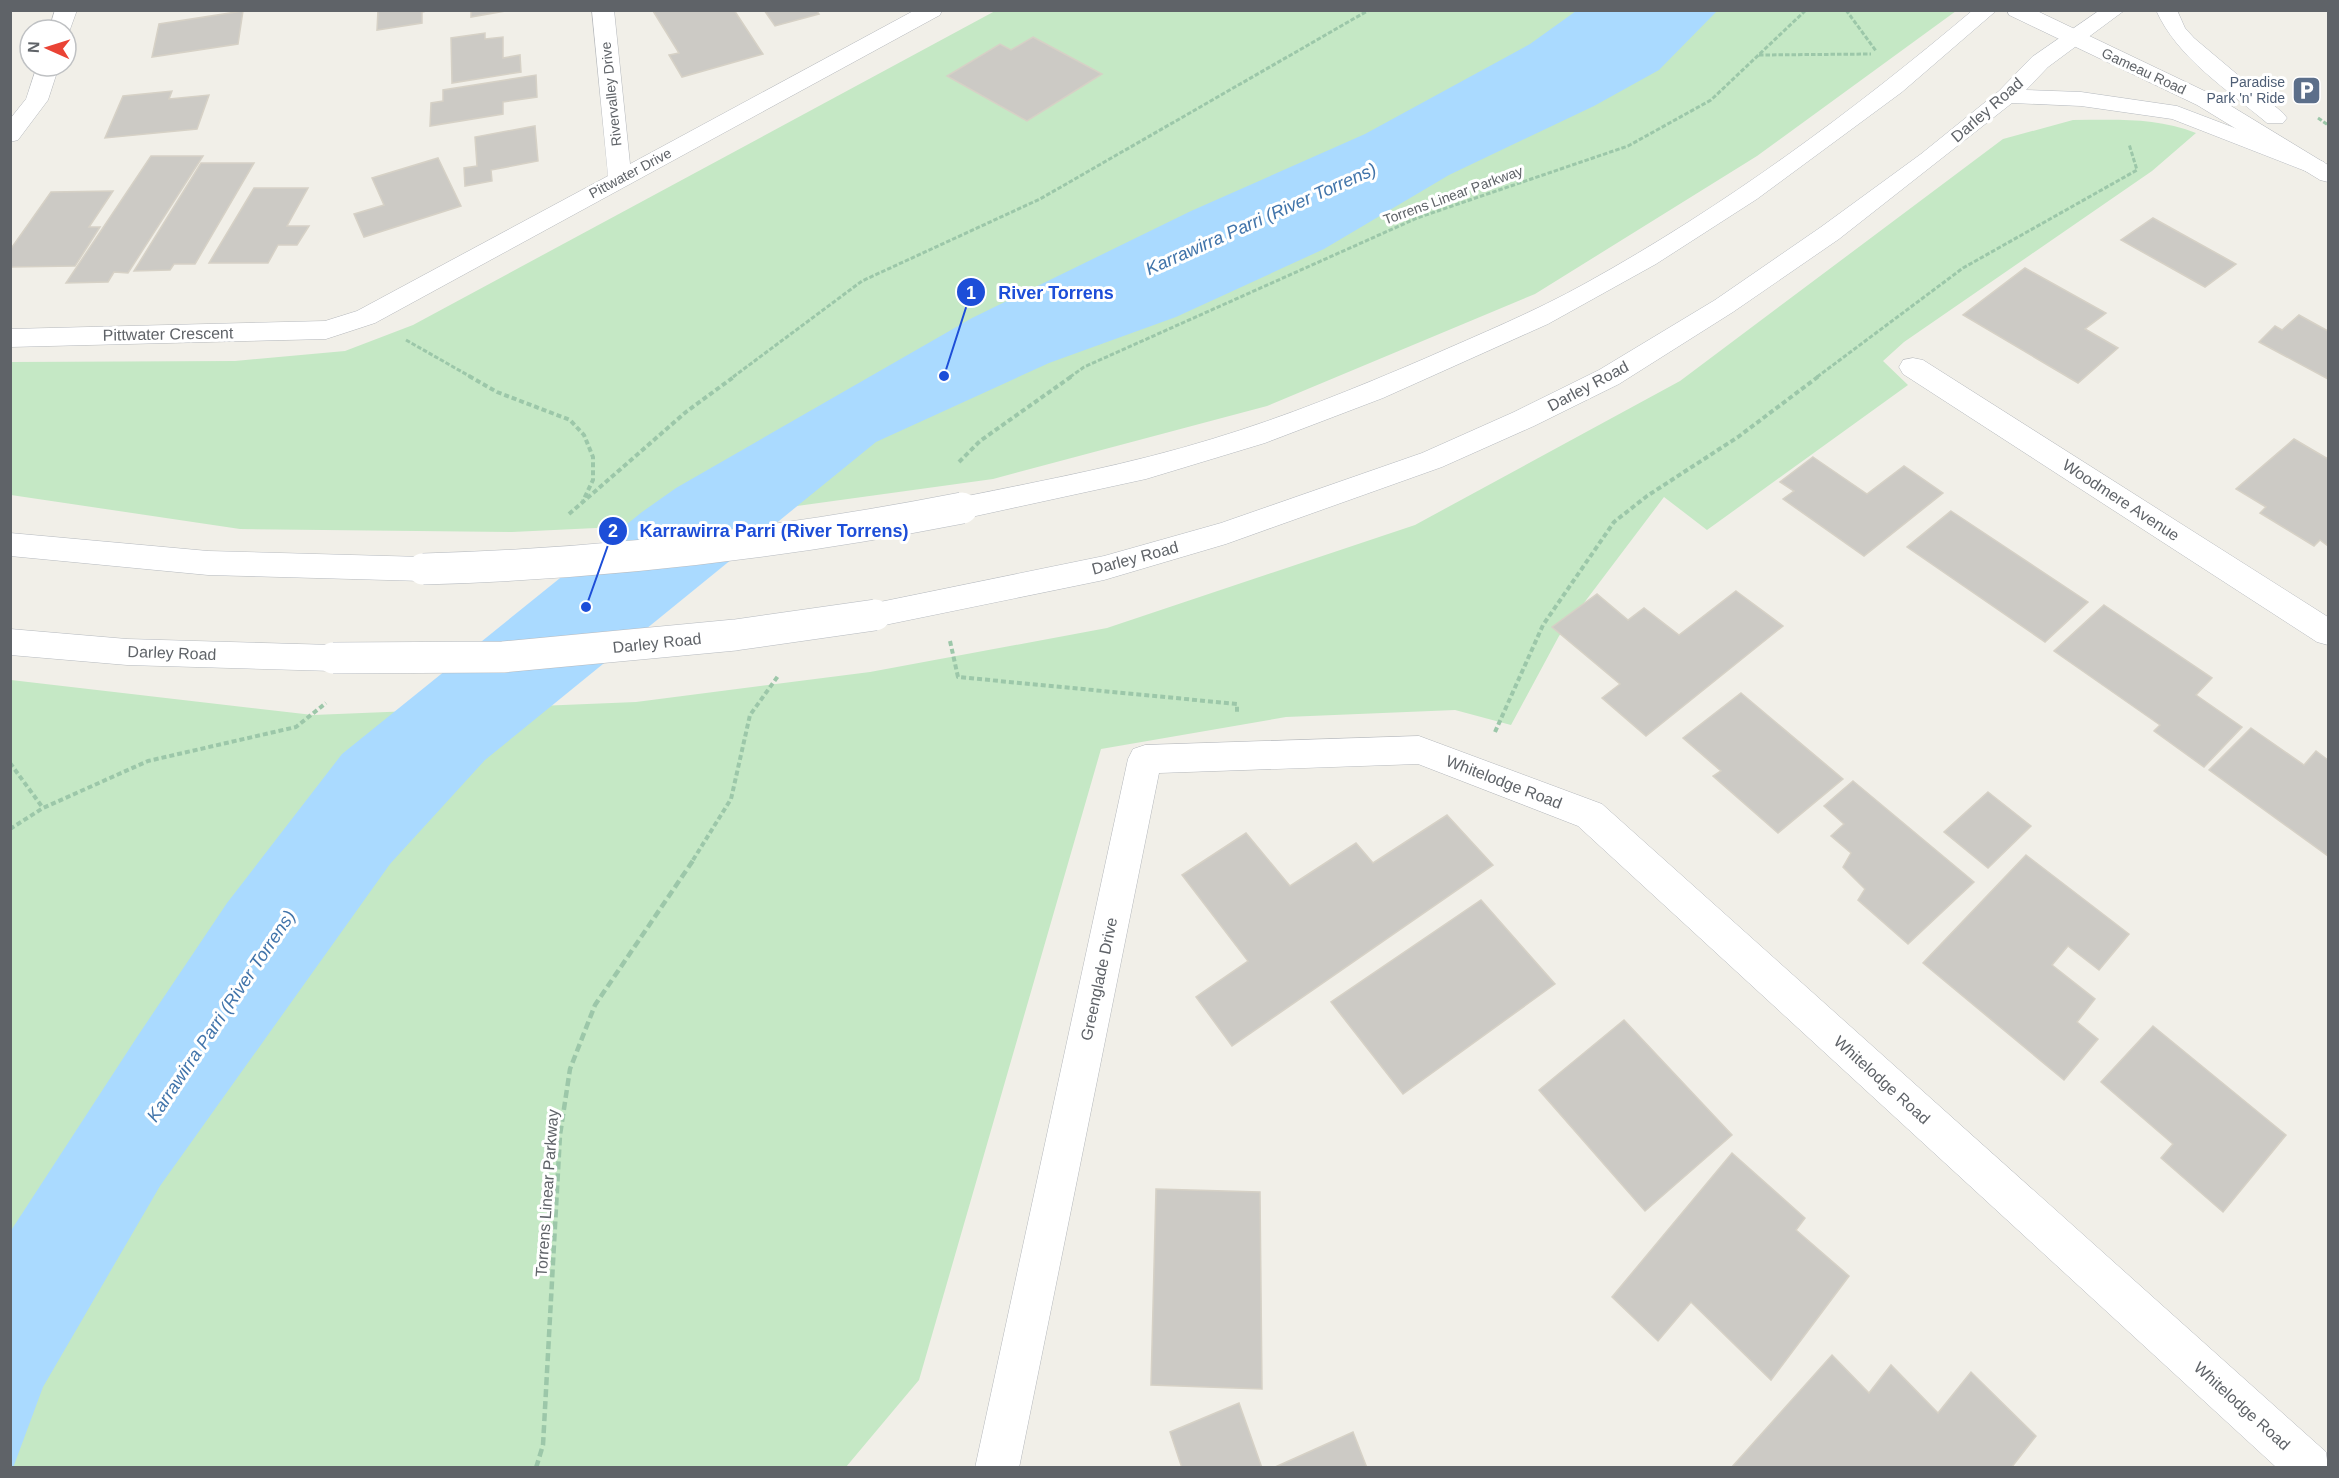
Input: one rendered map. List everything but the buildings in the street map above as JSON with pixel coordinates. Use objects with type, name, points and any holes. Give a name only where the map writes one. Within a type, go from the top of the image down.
[{"type":"main road","name":"Rivervalley Drive","points":[[603,10],[620,178]]},
{"type":"main road","name":"Pittwater Drive","points":[[326,330],[366,317],[932,10]]},
{"type":"main road","points":[[10,544],[208,563],[423,569],[498,568],[671,553],[805,536],[1076,485],[1253,437],[1337,407],[1526,325],[1595,289],[1776,176],[1909,77],[1987,10]]},
{"type":"main road","name":"Gameau Road","points":[[2017,10],[2199,77],[2275,118],[2324,166]]},
{"type":"main road","name":"Gameau Road","points":[[2026,10],[2080,35],[2205,100],[2324,166]]},
{"type":"main road","name":"Darley Road","points":[[10,642],[128,652],[333,658],[503,657],[735,635],[875,615],[1104,568],[1226,533],[1432,460],[1524,419],[1609,376],[1724,306],[1830,233],[2007,96],[2040,62],[2115,10]]},
{"type":"main road","points":[[2166,10],[2175,30],[2186,43],[2275,118]]},
{"type":"main road","points":[[10,135],[37,100],[44,78]]},
{"type":"main road","points":[[2007,96],[2080,99],[2177,113],[2324,166]]},
{"type":"main road","points":[[10,100],[37,100]]},
{"type":"main road","name":"Pittwater Crescent","points":[[10,338],[326,330]]},
{"type":"main road","name":"Woodmere Avenue","points":[[1913,367],[2328,633]]},
{"type":"main road","name":"Whitelodge Road","points":[[1419,750],[1590,815],[2310,1467]]},
{"type":"main road","name":"Greenglade Drive","points":[[997,1467],[1145,759],[1419,750]]},
{"type":"path","points":[[366,317],[497,392],[570,420],[584,435],[593,457],[593,480],[581,505],[686,412],[862,281],[1041,199],[1369,10]]},
{"type":"path","name":"Torrens Linear Parkway","points":[[1084,367],[1417,218],[1628,146],[1711,100],[1806,10]]},
{"type":"path","points":[[1759,55],[1878,54],[1860,33],[1846,10]]},
{"type":"path","points":[[1480,773],[1501,715],[1543,625],[1614,522],[1647,496],[1738,437],[1963,268],[2137,170],[2126,137]]},
{"type":"path","points":[[942,602],[958,677],[1237,704],[1236,756]]},
{"type":"path","name":"Torrens Linear Parkway","points":[[536,1467],[543,1445],[560,1135],[570,1069],[595,1005],[676,887],[731,799],[750,715]]},
{"type":"path","points":[[10,829],[43,808],[148,760],[296,727]]},
{"type":"path","points":[[10,763],[43,808]]},
{"type":"green space","points":[[995,11],[1956,11],[1757,156],[1535,294],[1267,406],[993,479],[659,525],[512,532],[240,529],[11,495],[11,362],[235,361],[345,351],[413,325]]},
{"type":"green space","points":[[2073,120],[2150,122],[2196,133],[2152,171],[1904,342],[1883,361],[1908,385],[1707,530],[1664,497],[1559,636],[1511,725],[1455,710],[1286,717],[1101,749],[919,1380],[846,1467],[11,1468],[11,680],[313,715],[636,702],[870,672],[1107,628],[1415,525],[1680,381],[2003,139]]},
{"type":"water","points":[[1576,11],[1717,11],[1659,70],[1594,106],[1449,175],[1324,249],[1176,317],[1049,363],[876,442],[485,760],[390,864],[160,1186],[43,1387],[13,1468],[10,1467],[10,1232],[227,903],[342,754],[642,512],[676,488],[972,318],[1191,211],[1365,134],[1530,44]]},
{"type":"place","name":"Paradise Park 'n' Ride","points":[[2306,90]]},
{"type":"place","name":"River Torrens","points":[[944,376]]},
{"type":"place","name":"Karrawirra Parri (River Torrens)","points":[[586,607]]}]
